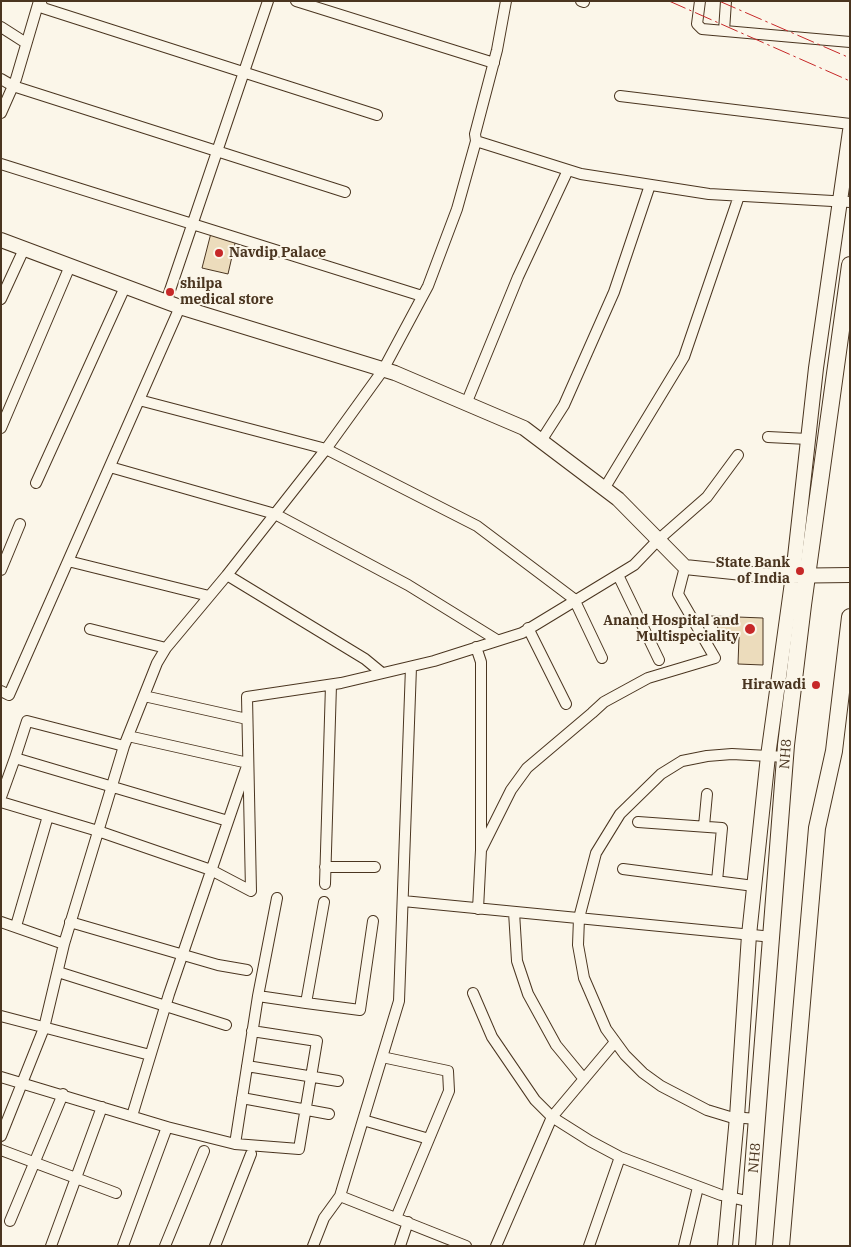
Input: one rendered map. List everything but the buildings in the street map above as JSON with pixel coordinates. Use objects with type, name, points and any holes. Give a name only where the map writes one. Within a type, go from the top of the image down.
[{"type":"main road","name":"NH8","points":[[747,1246],[773,937],[800,575],[850,265]]},
{"type":"main road","points":[[781,1246],[817,828],[834,751],[850,617]]},
{"type":"street","points":[[1,113],[13,86],[40,1]]},
{"type":"street","points":[[40,1],[43,8],[377,115]]},
{"type":"street","points":[[166,302],[268,1]]},
{"type":"street","points":[[296,1],[494,64]]},
{"type":"street","points":[[2,1134],[20,1082],[44,1028],[70,922],[98,831],[126,741],[157,663],[166,648],[227,575],[326,449],[384,370],[422,296],[454,218],[476,141],[475,134],[494,64],[506,1]]},
{"type":"street","points":[[700,1],[697,24],[702,28],[850,42]]},
{"type":"street","points":[[724,31],[726,1]]},
{"type":"street","points":[[1,27],[26,43]]},
{"type":"street","points":[[1,79],[13,86],[345,192]]},
{"type":"street","points":[[620,96],[850,124]]},
{"type":"street","points":[[725,1246],[737,1117],[749,935],[768,756],[800,575],[808,439],[845,201],[850,131]]},
{"type":"street","points":[[476,141],[568,170],[650,185],[709,194],[845,201]]},
{"type":"street","points":[[1,164],[422,296]]},
{"type":"street","points":[[466,404],[518,277],[568,170]]},
{"type":"street","points":[[540,441],[564,405],[614,292],[650,185]]},
{"type":"street","points":[[604,489],[684,357],[739,196]]},
{"type":"street","points":[[1,240],[180,307],[384,370],[524,428],[618,499],[685,567],[772,576],[850,575]]},
{"type":"street","points":[[1,299],[24,248]]},
{"type":"street","points":[[1,428],[70,266]]},
{"type":"street","points":[[36,483],[124,287]]},
{"type":"street","points":[[1,691],[9,695],[180,307]]},
{"type":"street","points":[[139,400],[326,449],[477,526],[574,599],[602,658]]},
{"type":"street","points":[[768,437],[808,439]]},
{"type":"street","points":[[1,802],[98,831],[211,870],[251,891],[248,698],[331,685],[412,667],[498,640],[528,628],[634,565],[658,540],[707,497],[738,455]]},
{"type":"street","points":[[110,468],[275,514],[408,585],[498,640]]},
{"type":"street","points":[[1,570],[20,524]]},
{"type":"street","points":[[68,562],[209,596]]},
{"type":"street","points":[[481,850],[511,790],[526,768],[604,702],[648,678],[715,658],[678,594],[685,567]]},
{"type":"street","points":[[227,575],[365,659],[382,673]]},
{"type":"street","points":[[618,575],[659,660]]},
{"type":"street","points":[[528,628],[566,704]]},
{"type":"street","points":[[90,629],[166,648]]},
{"type":"street","points":[[476,647],[481,662],[481,850],[478,909]]},
{"type":"street","points":[[313,1246],[324,1218],[340,1196],[399,1001],[412,667]]},
{"type":"street","points":[[325,884],[331,685]]},
{"type":"street","points":[[144,696],[248,719]]},
{"type":"street","points":[[1,797],[27,721],[248,764]]},
{"type":"street","points":[[758,1119],[737,1117],[707,1110],[662,1086],[643,1073],[615,1042],[606,1029],[584,978],[578,945],[579,918],[596,853],[620,814],[661,774],[682,761],[706,756],[732,754],[786,757]]},
{"type":"street","points":[[15,758],[228,821]]},
{"type":"street","points":[[132,1116],[164,1007],[248,764]]},
{"type":"street","points":[[704,826],[706,794]]},
{"type":"street","points":[[16,926],[48,816]]},
{"type":"street","points":[[638,822],[722,828],[717,881]]},
{"type":"street","points":[[325,867],[375,867]]},
{"type":"street","points":[[623,869],[754,886]]},
{"type":"street","points":[[235,1144],[252,1031],[276,898]]},
{"type":"street","points":[[403,901],[773,937]]},
{"type":"street","points":[[306,1003],[324,902]]},
{"type":"street","points":[[514,912],[517,961],[528,994],[556,1044],[584,1079]]},
{"type":"street","points":[[258,996],[360,1010],[373,921]]},
{"type":"street","points":[[1,922],[64,944]]},
{"type":"street","points":[[70,922],[218,965],[247,970]]},
{"type":"street","points":[[58,972],[226,1025]]},
{"type":"street","points":[[473,993],[492,1037],[535,1100],[552,1117],[620,1157],[729,1197],[751,1202]]},
{"type":"street","points":[[1,1016],[150,1055]]},
{"type":"street","points":[[1,1077],[63,1094],[167,1127],[235,1144],[299,1149],[317,1042],[252,1031]]},
{"type":"street","points":[[496,1246],[552,1117],[615,1042]]},
{"type":"street","points":[[382,1057],[448,1071],[449,1091],[396,1218]]},
{"type":"street","points":[[247,1066],[338,1081]]},
{"type":"street","points":[[10,1221],[63,1094]]},
{"type":"street","points":[[242,1098],[329,1114]]},
{"type":"street","points":[[51,1246],[102,1107]]},
{"type":"street","points":[[363,1120],[429,1139]]},
{"type":"street","points":[[123,1246],[167,1127]]},
{"type":"street","points":[[1,1150],[116,1194]]},
{"type":"street","points":[[165,1246],[204,1151]]},
{"type":"street","points":[[215,1246],[251,1154]]},
{"type":"street","points":[[589,1246],[620,1157]]},
{"type":"street","points":[[684,1246],[698,1186]]},
{"type":"street","points":[[340,1196],[466,1246]]},
{"type":"street","points":[[400,1246],[408,1222]]},
{"type":"power","points":[[669,1],[850,81]]},
{"type":"power","points":[[719,1],[850,58]]},
{"type":"place","name":"Navdip Palace","points":[[219,253]]},
{"type":"place","name":"shilpa medical store","points":[[170,292]]},
{"type":"place","name":"State Bank of India","points":[[800,571]]},
{"type":"place","name":"Anand Hospital and Multispeciality","points":[[750,629]]},
{"type":"place","name":"Hirawadi","points":[[816,685]]}]
